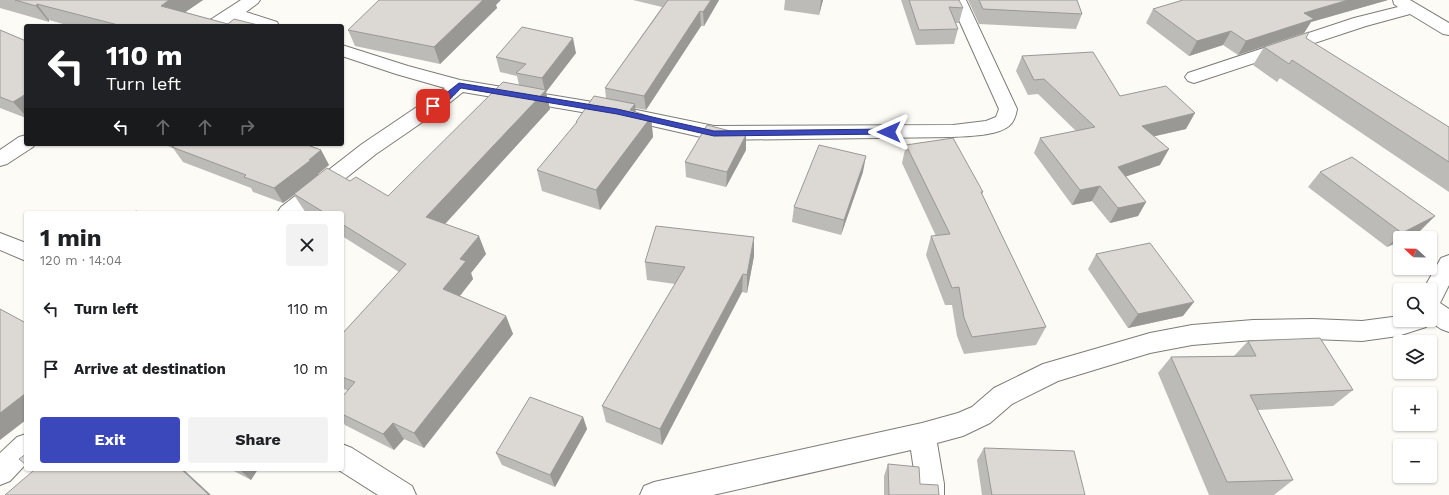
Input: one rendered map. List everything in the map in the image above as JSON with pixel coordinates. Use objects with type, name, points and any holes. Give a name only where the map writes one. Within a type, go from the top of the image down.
[{"type":"street","points":[[216,24],[252,0]]},
{"type":"street","points":[[344,51],[402,70],[459,86],[617,112],[714,133],[953,131],[992,126],[1003,121],[1008,109],[958,0]]},
{"type":"street","points":[[1194,77],[1360,22],[1406,4],[1449,30]]},
{"type":"street","points":[[234,13],[265,24]]},
{"type":"street","points":[[290,211],[321,184],[397,129],[446,99],[459,86]]},
{"type":"street","points":[[0,158],[24,143]]},
{"type":"street","points":[[0,241],[24,251]]},
{"type":"street","points":[[1437,286],[1449,264]]},
{"type":"street","points":[[1437,314],[1449,322]]},
{"type":"street","points":[[654,495],[922,435],[963,424],[981,415],[1004,396],[1052,372],[1150,343],[1192,335],[1253,330],[1313,329],[1362,331],[1393,327]]},
{"type":"street","points":[[922,435],[930,484],[930,495]]},
{"type":"street","points":[[0,472],[24,448]]},
{"type":"street","points":[[344,458],[402,495]]},
{"type":"building","points":[[15,0],[169,0],[161,6],[228,24],[114,24],[37,4],[36,6]]},
{"type":"building","points":[[379,0],[483,0],[434,47],[348,30]]},
{"type":"building","points":[[668,0],[711,0],[703,12],[700,11],[644,96],[605,88]]},
{"type":"building","points":[[909,0],[959,0],[963,8],[949,7],[958,29],[919,30]]},
{"type":"building","points":[[979,0],[1077,0],[1082,14],[983,9]]},
{"type":"building","points":[[1183,0],[1348,0],[1304,13],[1314,19],[1246,41],[1231,31],[1197,41],[1153,9]]},
{"type":"building","points":[[234,19],[254,24],[228,24]]},
{"type":"building","points":[[522,27],[573,38],[542,78],[516,73],[526,64],[496,57]]},
{"type":"building","points":[[0,30],[24,40],[24,95],[13,102],[0,97]]},
{"type":"building","points":[[1309,32],[1306,38],[1449,127],[1449,162],[1292,60],[1289,64],[1264,47]]},
{"type":"building","points":[[1093,52],[1120,96],[1166,86],[1195,113],[1142,126],[1169,149],[1118,167],[1146,202],[1118,208],[1100,186],[1080,190],[1040,138],[1095,127],[1044,79],[1034,80],[1022,56]]},
{"type":"building","points":[[503,82],[546,90],[426,217],[479,236],[460,259],[466,261],[443,289],[506,316],[414,433],[393,423],[383,434],[344,415],[344,395],[355,382],[344,378],[344,332],[406,264],[344,225],[344,211],[322,211],[294,194],[327,168],[350,181],[356,177],[388,196]]},
{"type":"building","points":[[594,96],[635,104],[630,110],[651,117],[596,190],[537,170],[577,122]]},
{"type":"building","points":[[707,125],[746,135],[727,172],[685,162]]},
{"type":"building","points":[[953,138],[983,192],[981,192],[1046,327],[972,337],[964,318],[959,287],[952,288],[931,236],[950,234],[906,145]]},
{"type":"building","points":[[819,145],[866,156],[844,220],[794,207]]},
{"type":"building","points":[[310,146],[321,150],[309,160],[311,160],[274,188],[244,177],[246,175],[172,147]]},
{"type":"building","points":[[1352,157],[1435,216],[1406,231],[1399,231],[1320,172]]},
{"type":"building","points":[[656,226],[754,237],[747,275],[743,274],[660,429],[602,406],[685,267],[645,262]]},
{"type":"building","points":[[1150,243],[1194,302],[1138,314],[1096,254]]},
{"type":"building","points":[[0,309],[24,322],[24,395],[0,413]]},
{"type":"building","points":[[1320,338],[1353,390],[1250,395],[1293,480],[1227,482],[1171,357],[1256,356],[1248,341]]},
{"type":"building","points":[[530,397],[583,417],[550,475],[496,453]]},
{"type":"building","points":[[984,448],[1074,451],[1085,495],[992,495]]},
{"type":"building","points":[[24,455],[24,463],[19,459]]},
{"type":"building","points":[[888,464],[919,467],[920,484],[938,485],[939,495],[889,495]]},
{"type":"building","points":[[33,471],[183,471],[209,495],[5,495]]},
{"type":"route","points":[[433,106],[446,99],[459,86],[617,112],[714,133],[889,132]]}]
